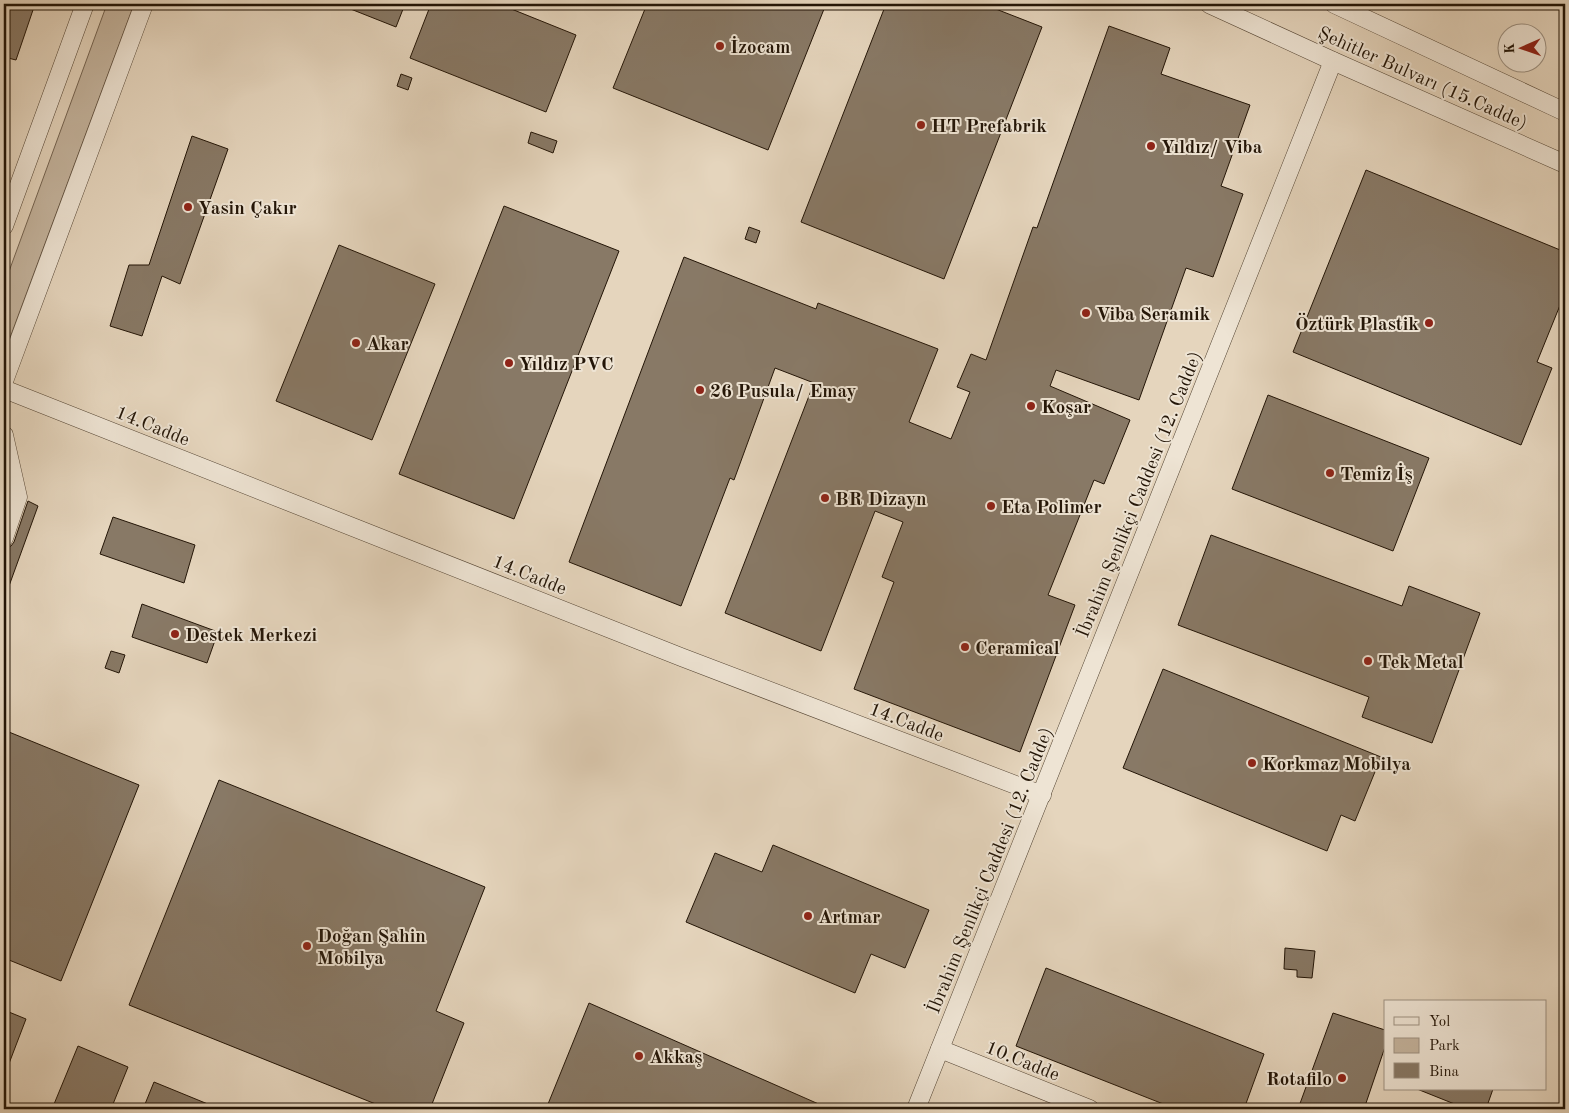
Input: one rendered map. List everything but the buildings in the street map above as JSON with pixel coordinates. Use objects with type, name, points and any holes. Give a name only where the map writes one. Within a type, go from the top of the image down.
[{"type":"street","points":[[4,226],[85,4]]},
{"type":"street","points":[[4,381],[8,357],[144,4]]},
{"type":"street","name":"Şehitler Bulvarı (15.Cadde)","points":[[1209,4],[1565,164]]},
{"type":"street","name":"Şehitler Bulvarı (15.Cadde)","points":[[1334,4],[1565,112]]},
{"type":"street","name":"İbrahim Şenlikçi Caddesi (12. Cadde)","points":[[916,1109],[1333,61]]},
{"type":"street","name":"14.Cadde","points":[[4,389],[680,657],[1042,795]]},
{"type":"street","points":[[4,435],[18,497],[4,538]]},
{"type":"street","name":"10.Cadde","points":[[940,1049],[1090,1109]]},
{"type":"green space","points":[[107,4],[134,4],[8,343],[4,342],[4,285]]},
{"type":"place","name":"İzocam","points":[[720,46]]},
{"type":"place","name":"HT Prefabrik","points":[[921,125]]},
{"type":"place","name":"Yıldız/ Viba","points":[[1151,146]]},
{"type":"place","name":"Yasin Çakır","points":[[188,207]]},
{"type":"place","name":"Viba Seramik","points":[[1086,313]]},
{"type":"place","name":"Öztürk Plastik","points":[[1429,323]]},
{"type":"place","name":"Akar","points":[[356,343]]},
{"type":"place","name":"Yıldız PVC","points":[[509,363]]},
{"type":"place","name":"26 Pusula/ Emay","points":[[700,390]]},
{"type":"place","name":"Koşar","points":[[1031,406]]},
{"type":"place","name":"Temiz İş","points":[[1330,473]]},
{"type":"place","name":"BR Dizayn","points":[[825,498]]},
{"type":"place","name":"Eta Polimer","points":[[991,506]]},
{"type":"place","name":"Destek Merkezi","points":[[175,634]]},
{"type":"place","name":"Ceramical","points":[[965,647]]},
{"type":"place","name":"Tek Metal","points":[[1368,661]]},
{"type":"place","name":"Korkmaz Mobilya","points":[[1252,763]]},
{"type":"place","name":"Artmar","points":[[808,916]]},
{"type":"place","name":"Doğan Şahin Mobilya","points":[[307,946]]},
{"type":"place","name":"Akkaş","points":[[639,1056]]},
{"type":"place","name":"Rotafilo","points":[[1342,1078]]}]
